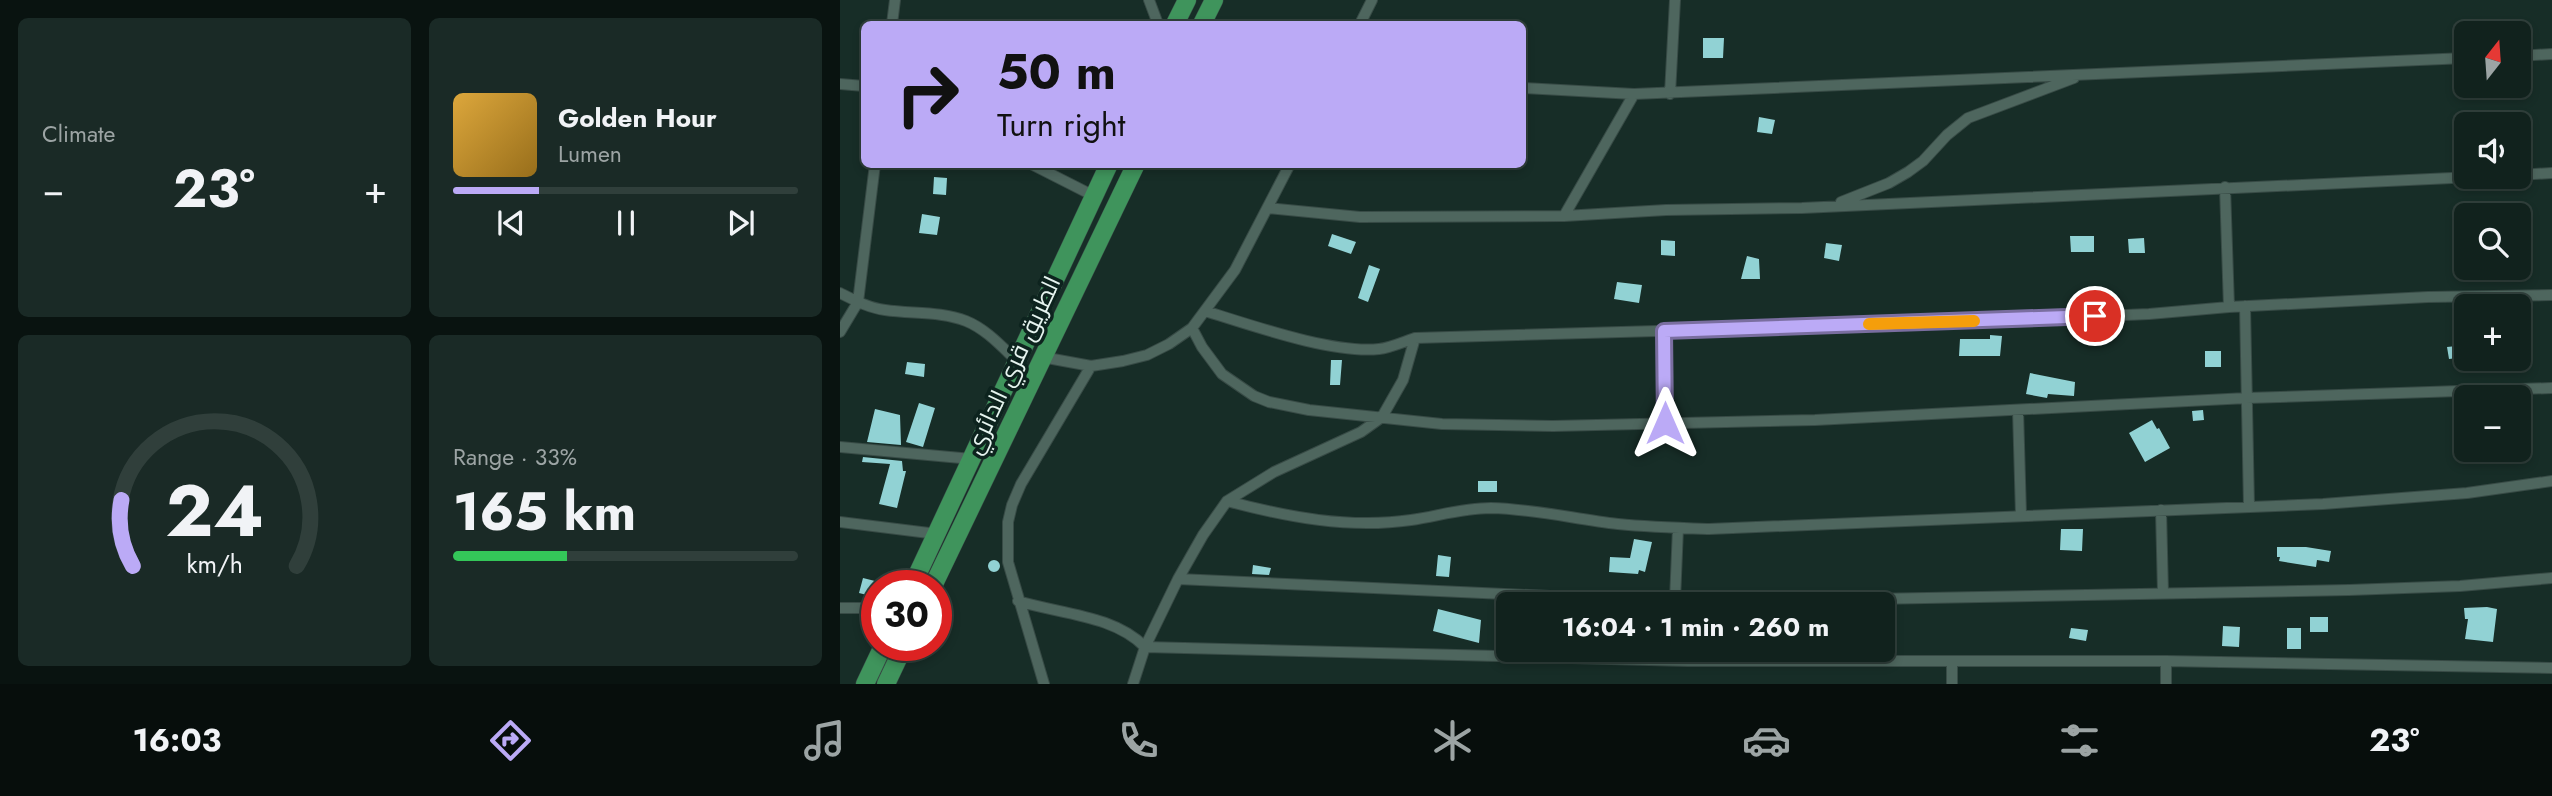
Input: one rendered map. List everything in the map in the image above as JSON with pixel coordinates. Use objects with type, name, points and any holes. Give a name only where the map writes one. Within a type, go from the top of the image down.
[{"type":"highway","points":[[1176,21],[1187,0]]},
{"type":"highway","points":[[1204,21],[1214,0]]},
{"type":"highway","points":[[920,570],[1107,168]]},
{"type":"highway","name":"الطريق قري الدائري","points":[[941,570],[1134,168]]},
{"type":"highway","points":[[865,684],[876,661]]},
{"type":"highway","points":[[886,684],[897,661]]},
{"type":"street","points":[[892,21],[895,0]]},
{"type":"street","points":[[1149,0],[1157,21]]},
{"type":"street","points":[[1362,21],[1372,0]]},
{"type":"street","points":[[1670,94],[1675,0]]},
{"type":"street","points":[[2531,55],[2552,54]]},
{"type":"street","points":[[1526,88],[1670,94],[2454,59]]},
{"type":"street","points":[[1832,205],[1889,183],[1908,172],[1968,118],[2083,74]]},
{"type":"street","points":[[840,84],[861,86]]},
{"type":"street","points":[[1564,216],[1634,94]]},
{"type":"street","points":[[840,332],[858,302],[875,168]]},
{"type":"street","points":[[1039,168],[1094,195]]},
{"type":"street","points":[[1042,358],[1091,366],[1147,355],[1192,328],[1235,270],[1288,168]]},
{"type":"street","points":[[2531,174],[2552,173]]},
{"type":"street","points":[[1268,208],[1360,217],[1564,216],[2454,178]]},
{"type":"street","points":[[2225,187],[2229,307]]},
{"type":"street","points":[[840,293],[882,310],[942,314],[967,321],[990,336],[1017,361]]},
{"type":"street","points":[[1205,311],[1276,333],[1350,348],[1379,349],[1415,338],[1934,323],[2149,314],[2245,306],[2428,297],[2552,295]]},
{"type":"street","points":[[2245,306],[2249,507]]},
{"type":"street","points":[[1192,328],[1222,374],[1254,396],[1284,406],[1429,423],[1480,426],[1665,423],[2552,388]]},
{"type":"street","points":[[1664,331],[1665,423]]},
{"type":"street","points":[[1133,684],[1145,648],[1178,579],[1227,501],[1274,472],[1361,432],[1382,417],[1403,380],[1415,338]]},
{"type":"street","points":[[1044,684],[1008,562],[1008,523],[1021,484],[1091,366]]},
{"type":"street","points":[[2018,410],[2021,515]]},
{"type":"street","points":[[840,447],[972,459]]},
{"type":"street","points":[[1227,501],[1288,516],[1346,523],[1411,520],[1452,511],[1488,508],[1525,510],[1619,524],[1678,528],[1750,528],[2249,507],[2428,496],[2552,481]]},
{"type":"street","points":[[2161,510],[2164,593]]},
{"type":"street","points":[[840,522],[937,534]]},
{"type":"street","points":[[1675,592],[1678,528]]},
{"type":"street","points":[[1895,599],[2433,587],[2552,578]]},
{"type":"street","points":[[1178,579],[1496,596]]},
{"type":"street","points":[[1018,601],[1103,621],[1133,634],[1145,648],[1496,653]]},
{"type":"street","points":[[840,608],[861,608]]},
{"type":"street","points":[[1895,660],[2166,661],[2552,668]]},
{"type":"street","points":[[1952,661],[1952,684]]},
{"type":"street","points":[[2166,661],[2166,684]]},
{"type":"building","points":[[1703,38],[1724,38],[1723,58],[1703,58]]},
{"type":"building","points":[[1759,117],[1775,120],[1772,134],[1757,132]]},
{"type":"building","points":[[934,177],[947,178],[946,195],[933,194]]},
{"type":"building","points":[[922,214],[940,217],[937,235],[919,233]]},
{"type":"building","points":[[1332,234],[1356,242],[1351,254],[1328,246]]},
{"type":"building","points":[[2070,236],[2094,236],[2094,252],[2071,252]]},
{"type":"building","points":[[2144,238],[2145,253],[2129,253],[2128,239]]},
{"type":"building","points":[[1661,240],[1675,241],[1675,256],[1661,255]]},
{"type":"building","points":[[1826,243],[1842,245],[1839,261],[1824,258]]},
{"type":"building","points":[[1747,256],[1759,259],[1760,279],[1741,279]]},
{"type":"building","points":[[1369,265],[1380,269],[1368,302],[1358,298]]},
{"type":"building","points":[[1617,282],[1642,285],[1639,303],[1614,299]]},
{"type":"building","points":[[1990,335],[2002,336],[2000,356],[1959,356],[1960,339],[1990,339]]},
{"type":"building","points":[[2454,346],[2454,358],[2449,359],[2447,347]]},
{"type":"building","points":[[2205,351],[2221,351],[2221,367],[2205,367]]},
{"type":"building","points":[[1331,360],[1342,360],[1340,385],[1330,385]]},
{"type":"building","points":[[907,362],[925,364],[924,377],[905,374]]},
{"type":"building","points":[[2030,373],[2075,382],[2074,396],[2048,394],[2047,398],[2026,394]]},
{"type":"building","points":[[919,403],[935,408],[923,447],[906,442]]},
{"type":"building","points":[[875,409],[900,415],[901,445],[867,442]]},
{"type":"building","points":[[2203,410],[2204,420],[2193,421],[2192,411]]},
{"type":"building","points":[[2152,420],[2170,448],[2145,462],[2129,433]]},
{"type":"building","points":[[863,457],[902,461],[903,471],[906,471],[897,508],[879,504],[890,464],[862,462]]},
{"type":"building","points":[[1478,481],[1497,481],[1497,492],[1478,492]]},
{"type":"building","points":[[2061,529],[2083,529],[2082,551],[2060,550]]},
{"type":"building","points":[[1634,539],[1652,542],[1645,572],[1609,572],[1610,557],[1630,558]]},
{"type":"building","points":[[2277,547],[2306,547],[2331,551],[2329,562],[2317,560],[2316,567],[2279,561]]},
{"type":"building","points":[[1438,555],[1451,557],[1449,577],[1436,576]]},
{"type":"building","points":[[994,560],[1000,566],[994,572],[988,566]]},
{"type":"building","points":[[1253,565],[1271,568],[1269,575],[1252,574]]},
{"type":"building","points":[[2464,608],[2497,609],[2493,642],[2465,639],[2468,619],[2465,619]]},
{"type":"building","points":[[1438,609],[1481,620],[1479,643],[1433,631]]},
{"type":"building","points":[[2310,617],[2328,617],[2328,632],[2310,632]]},
{"type":"building","points":[[2223,626],[2240,627],[2239,647],[2222,646]]},
{"type":"building","points":[[2071,628],[2088,630],[2086,641],[2069,638]]},
{"type":"building","points":[[2287,628],[2301,628],[2301,649],[2287,649]]},
{"type":"slow traffic","points":[[1869,324],[1974,321]]},
{"type":"route","points":[[1665,423],[1664,331],[2095,316]]}]
